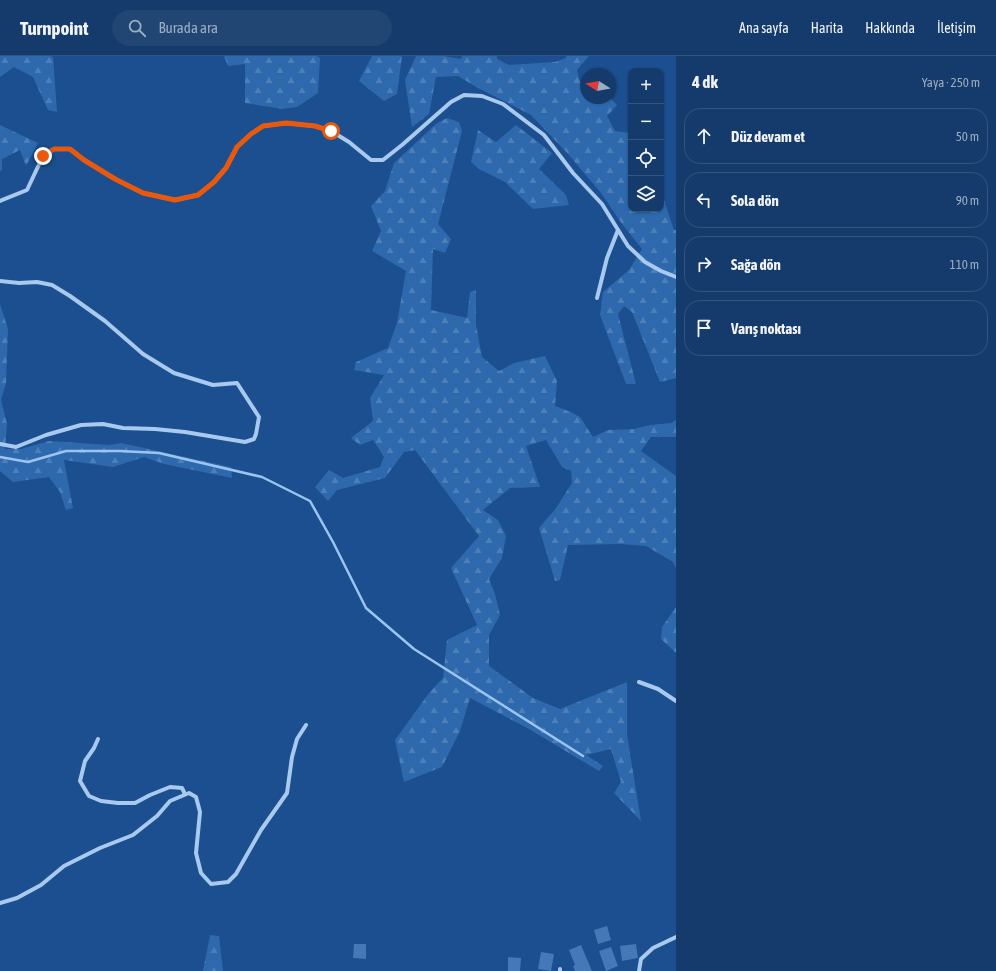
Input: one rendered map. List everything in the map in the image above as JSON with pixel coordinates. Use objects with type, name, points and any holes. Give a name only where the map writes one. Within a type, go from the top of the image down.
[{"type":"street","points":[[0,201],[27,190],[43,156],[54,149],[70,149],[84,160],[115,179],[143,193],[175,200],[198,195],[214,182],[226,168],[237,147],[251,134],[263,126],[286,123],[315,126],[331,131],[349,142],[371,160],[383,160],[432,119],[442,108],[451,102],[464,95],[482,96],[503,104],[544,135],[573,173],[602,204],[628,246],[645,262],[676,277]]},
{"type":"street","points":[[597,298],[607,258],[618,230]]},
{"type":"street","points":[[0,281],[19,283],[37,282],[52,285],[105,321],[143,354],[174,373],[213,385],[237,383],[259,417],[254,439],[245,442],[185,432],[123,428],[103,424],[81,425],[46,434],[16,447],[0,444]]},
{"type":"street","points":[[639,682],[658,689],[676,701]]},
{"type":"street","points":[[0,903],[17,898],[41,885],[64,866],[100,848],[133,835],[157,816],[170,801],[189,793],[196,797],[200,812],[196,853],[201,874],[211,884],[228,882],[236,874],[261,830],[287,794],[292,757],[297,739],[306,725]]},
{"type":"street","points":[[98,739],[94,748],[85,760],[80,781],[90,796],[101,801],[118,803],[135,802],[170,787],[182,788],[185,794]]},
{"type":"street","points":[[639,971],[641,959],[653,948],[676,937]]},
{"type":"green space","points":[[0,56],[53,57],[57,112],[48,110],[33,77],[14,67],[0,77]]},
{"type":"green space","points":[[224,56],[317,56],[320,58],[318,93],[297,107],[282,109],[245,103],[245,64],[228,66]]},
{"type":"green space","points":[[372,56],[402,56],[397,94],[384,101],[359,81]]},
{"type":"green space","points":[[416,56],[444,56],[461,59],[462,56],[497,56],[497,59],[509,65],[555,62],[566,58],[566,56],[589,56],[577,70],[580,82],[580,104],[617,105],[607,116],[615,131],[628,133],[628,212],[664,212],[664,200],[674,230],[676,230],[676,378],[660,382],[632,312],[624,306],[618,314],[636,384],[626,384],[600,315],[603,292],[629,270],[642,249],[622,224],[601,193],[568,154],[531,115],[458,76],[436,77],[429,114],[412,127],[405,80]]},
{"type":"green space","points":[[447,118],[459,122],[462,131],[438,224],[451,239],[445,253],[433,249],[431,310],[467,318],[470,292],[476,290],[476,325],[482,357],[499,371],[514,363],[545,356],[557,381],[555,406],[580,417],[593,437],[608,430],[634,429],[650,425],[671,423],[676,420],[676,437],[651,437],[641,451],[676,476],[676,568],[673,562],[646,546],[621,544],[568,545],[560,580],[555,581],[539,528],[556,508],[572,483],[571,471],[562,467],[546,440],[526,446],[540,487],[510,488],[483,510],[498,520],[506,536],[502,558],[489,579],[495,594],[500,615],[489,635],[489,666],[533,698],[560,709],[627,682],[627,735],[641,821],[614,793],[621,782],[611,749],[586,755],[603,766],[599,771],[529,729],[470,698],[460,731],[442,767],[404,782],[395,740],[429,693],[443,678],[447,640],[477,625],[451,568],[479,536],[415,450],[404,452],[385,478],[337,490],[328,501],[315,487],[329,470],[343,478],[380,467],[384,457],[373,440],[360,445],[351,438],[373,421],[370,398],[384,375],[354,370],[356,362],[388,348],[397,323],[406,271],[372,251],[381,231],[371,206],[385,191],[394,163],[436,124]]},
{"type":"green space","points":[[0,125],[38,143],[26,166],[20,150],[2,159],[2,171],[0,170]]},
{"type":"green space","points":[[516,125],[552,153],[539,169],[566,195],[569,205],[533,209],[505,182],[479,169],[471,162],[478,130],[496,142]]},
{"type":"green space","points":[[0,304],[8,329],[6,383],[1,400],[7,424],[5,449],[21,449],[49,441],[109,445],[121,443],[231,467],[232,478],[164,464],[144,457],[113,467],[64,460],[73,508],[66,510],[60,492],[49,477],[13,482],[0,471]]},
{"type":"green space","points":[[676,607],[676,653],[661,639],[662,627]]},
{"type":"green space","points":[[210,935],[219,936],[223,971],[203,971]]},
{"type":"building","points":[[607,926],[611,940],[598,944],[594,930]]},
{"type":"building","points":[[354,944],[366,944],[366,959],[353,958]]},
{"type":"building","points":[[636,944],[638,958],[622,961],[620,946]]},
{"type":"building","points":[[581,945],[592,971],[575,971],[573,966],[575,965],[569,950]]},
{"type":"building","points":[[611,947],[618,966],[606,971],[599,951]]},
{"type":"building","points":[[541,952],[554,954],[551,971],[538,969]]},
{"type":"building","points":[[508,957],[521,958],[520,971],[508,971]]},
{"type":"waterway","points":[[0,457],[28,462],[66,451],[159,453],[262,477],[310,501],[333,542],[366,608],[414,649],[583,756]]},
{"type":"route","points":[[43,156],[54,149],[70,149],[84,160],[115,179],[143,193],[175,200],[198,195],[214,182],[226,168],[237,147],[251,134],[263,126],[286,123],[315,126],[331,131]]}]
